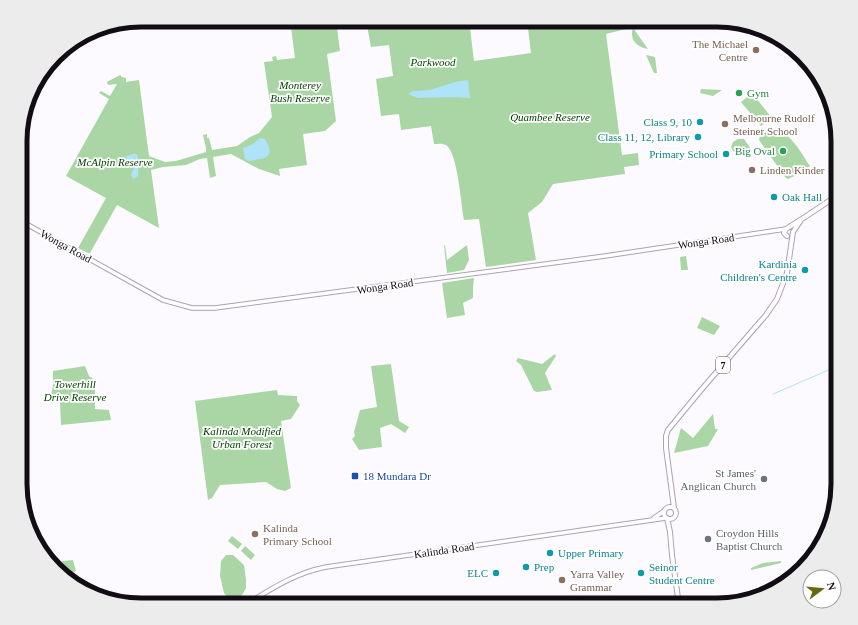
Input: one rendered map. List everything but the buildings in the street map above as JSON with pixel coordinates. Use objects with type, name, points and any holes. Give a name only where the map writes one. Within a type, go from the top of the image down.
[{"type":"main road","name":"Wonga Road","points":[[27,224],[163,300],[186,307],[207,309],[605,256],[769,232],[786,231],[831,200]]},
{"type":"main road","name":"Wonga Road","points":[[793,233],[801,220]]},
{"type":"main road","points":[[786,231],[791,228],[793,233]]},
{"type":"main road","points":[[786,231],[793,233]]},
{"type":"main road","name":"7","points":[[670,532],[676,514],[671,493],[666,436],[672,424],[773,306],[785,281],[789,261],[786,231]]},
{"type":"main road","name":"7","points":[[789,251],[793,233]]},
{"type":"main road","name":"7","points":[[671,493],[666,510],[678,598]]},
{"type":"main road","points":[[666,510],[674,508]]},
{"type":"main road","name":"Kalinda Road","points":[[652,520],[666,510]]},
{"type":"main road","points":[[661,518],[666,522],[670,532]]},
{"type":"main road","points":[[667,518],[674,518]]},
{"type":"main road","name":"Kalinda Road","points":[[256,598],[288,580],[319,568],[667,518]]},
{"type":"green space","points":[[291,27],[337,27],[340,51],[327,54],[336,121],[325,131],[303,134],[307,165],[279,169],[280,176],[259,169],[231,154],[213,157],[216,176],[210,178],[207,158],[200,159],[186,165],[163,167],[151,170],[159,228],[117,205],[90,253],[78,248],[106,198],[66,176],[109,99],[99,93],[101,91],[110,96],[117,84],[108,85],[107,82],[120,75],[126,78],[126,82],[139,80],[149,156],[165,162],[176,161],[206,152],[203,135],[207,134],[212,150],[237,146],[259,133],[272,117],[264,62],[273,61],[272,57],[276,56],[277,60],[295,58]]},
{"type":"green space","name":"Quambee Reserve","points":[[367,27],[470,27],[474,61],[531,53],[528,27],[627,27],[626,29],[606,34],[622,155],[638,153],[639,165],[624,167],[625,174],[553,184],[542,202],[528,213],[536,260],[486,267],[479,219],[464,220],[456,168],[450,150],[444,144],[434,144],[431,126],[401,130],[399,114],[381,116],[376,79],[393,76],[389,45],[371,47]]},
{"type":"green space","points":[[633,28],[648,49],[637,45],[632,36]]},
{"type":"green space","points":[[646,55],[655,57],[657,73],[654,73]]},
{"type":"green space","points":[[701,89],[722,90],[713,96],[700,93]]},
{"type":"green space","points":[[752,93],[772,118],[761,126],[741,102]]},
{"type":"green space","name":"Big Oval","points":[[774,130],[786,135],[795,144],[810,166],[801,173],[788,179],[785,177],[759,140],[760,136],[767,131]]},
{"type":"green space","points":[[738,139],[744,139],[753,152],[742,155],[733,151],[731,147],[733,142]]},
{"type":"green space","points":[[445,245],[447,260],[467,245],[469,260],[464,270],[447,273]]},
{"type":"green space","points":[[686,256],[688,270],[681,270],[680,257]]},
{"type":"green space","points":[[474,278],[473,298],[463,303],[465,315],[447,318],[442,283]]},
{"type":"green space","points":[[702,317],[720,326],[714,335],[697,328]]},
{"type":"green space","points":[[555,354],[556,356],[545,373],[552,390],[534,391],[521,365],[516,361],[518,358],[542,364]]},
{"type":"green space","points":[[391,364],[399,421],[409,427],[405,433],[391,424],[380,428],[382,447],[359,450],[352,439],[355,436],[354,432],[360,410],[377,407],[371,366]]},
{"type":"green space","name":"Towerhill Drive Reserve","points":[[85,366],[89,376],[95,380],[95,409],[109,410],[111,420],[61,425],[60,402],[50,399],[53,386],[53,371]]},
{"type":"green space","name":"Kalinda Modified Urban Forest","points":[[277,390],[278,395],[297,396],[297,401],[300,405],[291,419],[281,421],[291,488],[285,491],[277,489],[266,482],[220,485],[212,498],[208,500],[195,401]]},
{"type":"green space","points":[[713,414],[715,429],[718,429],[708,446],[674,453],[681,428],[693,438]]},
{"type":"green space","points":[[232,536],[242,544],[238,549],[228,541]]},
{"type":"green space","points":[[245,546],[255,555],[251,560],[241,551]]},
{"type":"green space","points":[[226,555],[233,555],[244,565],[246,588],[242,595],[238,598],[228,598],[224,593],[220,576],[221,561]]},
{"type":"green space","points":[[73,560],[76,571],[71,573],[58,562]]},
{"type":"green space","points":[[781,561],[781,563],[751,570],[751,568],[763,563]]},
{"type":"water","points":[[468,80],[470,98],[418,98],[408,94],[413,91],[430,90],[455,82]]},
{"type":"water","points":[[260,138],[265,139],[270,150],[269,154],[264,158],[248,161],[245,159],[243,148],[253,144]]},
{"type":"water","points":[[133,154],[138,156],[138,176],[133,179],[131,174],[134,169],[132,166],[127,166],[125,158]]},
{"type":"waterway","points":[[114,164],[119,161],[125,162]]},
{"type":"waterway","points":[[773,394],[831,369]]},
{"type":"place","name":"The Michael Centre","points":[[756,50]]},
{"type":"place","name":"Gym","points":[[739,93]]},
{"type":"place","name":"Class 9, 10","points":[[700,122]]},
{"type":"place","name":"Melbourne Rudolf Steiner School","points":[[725,124]]},
{"type":"place","name":"Class 11, 12, Library","points":[[698,137]]},
{"type":"place","name":"Big Oval","points":[[783,151]]},
{"type":"place","name":"Primary School","points":[[726,154]]},
{"type":"place","name":"Linden Kinder","points":[[752,170]]},
{"type":"place","name":"Oak Hall","points":[[774,197]]},
{"type":"place","name":"Kardinia Children's Centre","points":[[805,270]]},
{"type":"place","name":"18 Mundara Dr","points":[[355,476]]},
{"type":"place","name":"St James' Anglican Church","points":[[764,479]]},
{"type":"place","name":"Kalinda Primary School","points":[[255,534]]},
{"type":"place","name":"Croydon Hills Baptist Church","points":[[708,539]]},
{"type":"place","name":"Upper Primary","points":[[550,553]]},
{"type":"place","name":"Prep","points":[[526,567]]},
{"type":"place","name":"ELC","points":[[496,573]]},
{"type":"place","name":"Seinor Student Centre","points":[[641,573]]},
{"type":"place","name":"Yarra Valley Grammar","points":[[562,580]]},
{"type":"park label","name":"Parkwood","points":[[433,62]]},
{"type":"park label","name":"Monterey Bush Reserve","points":[[300,91]]},
{"type":"park label","name":"McAlpin Reserve","points":[[115,162]]}]
